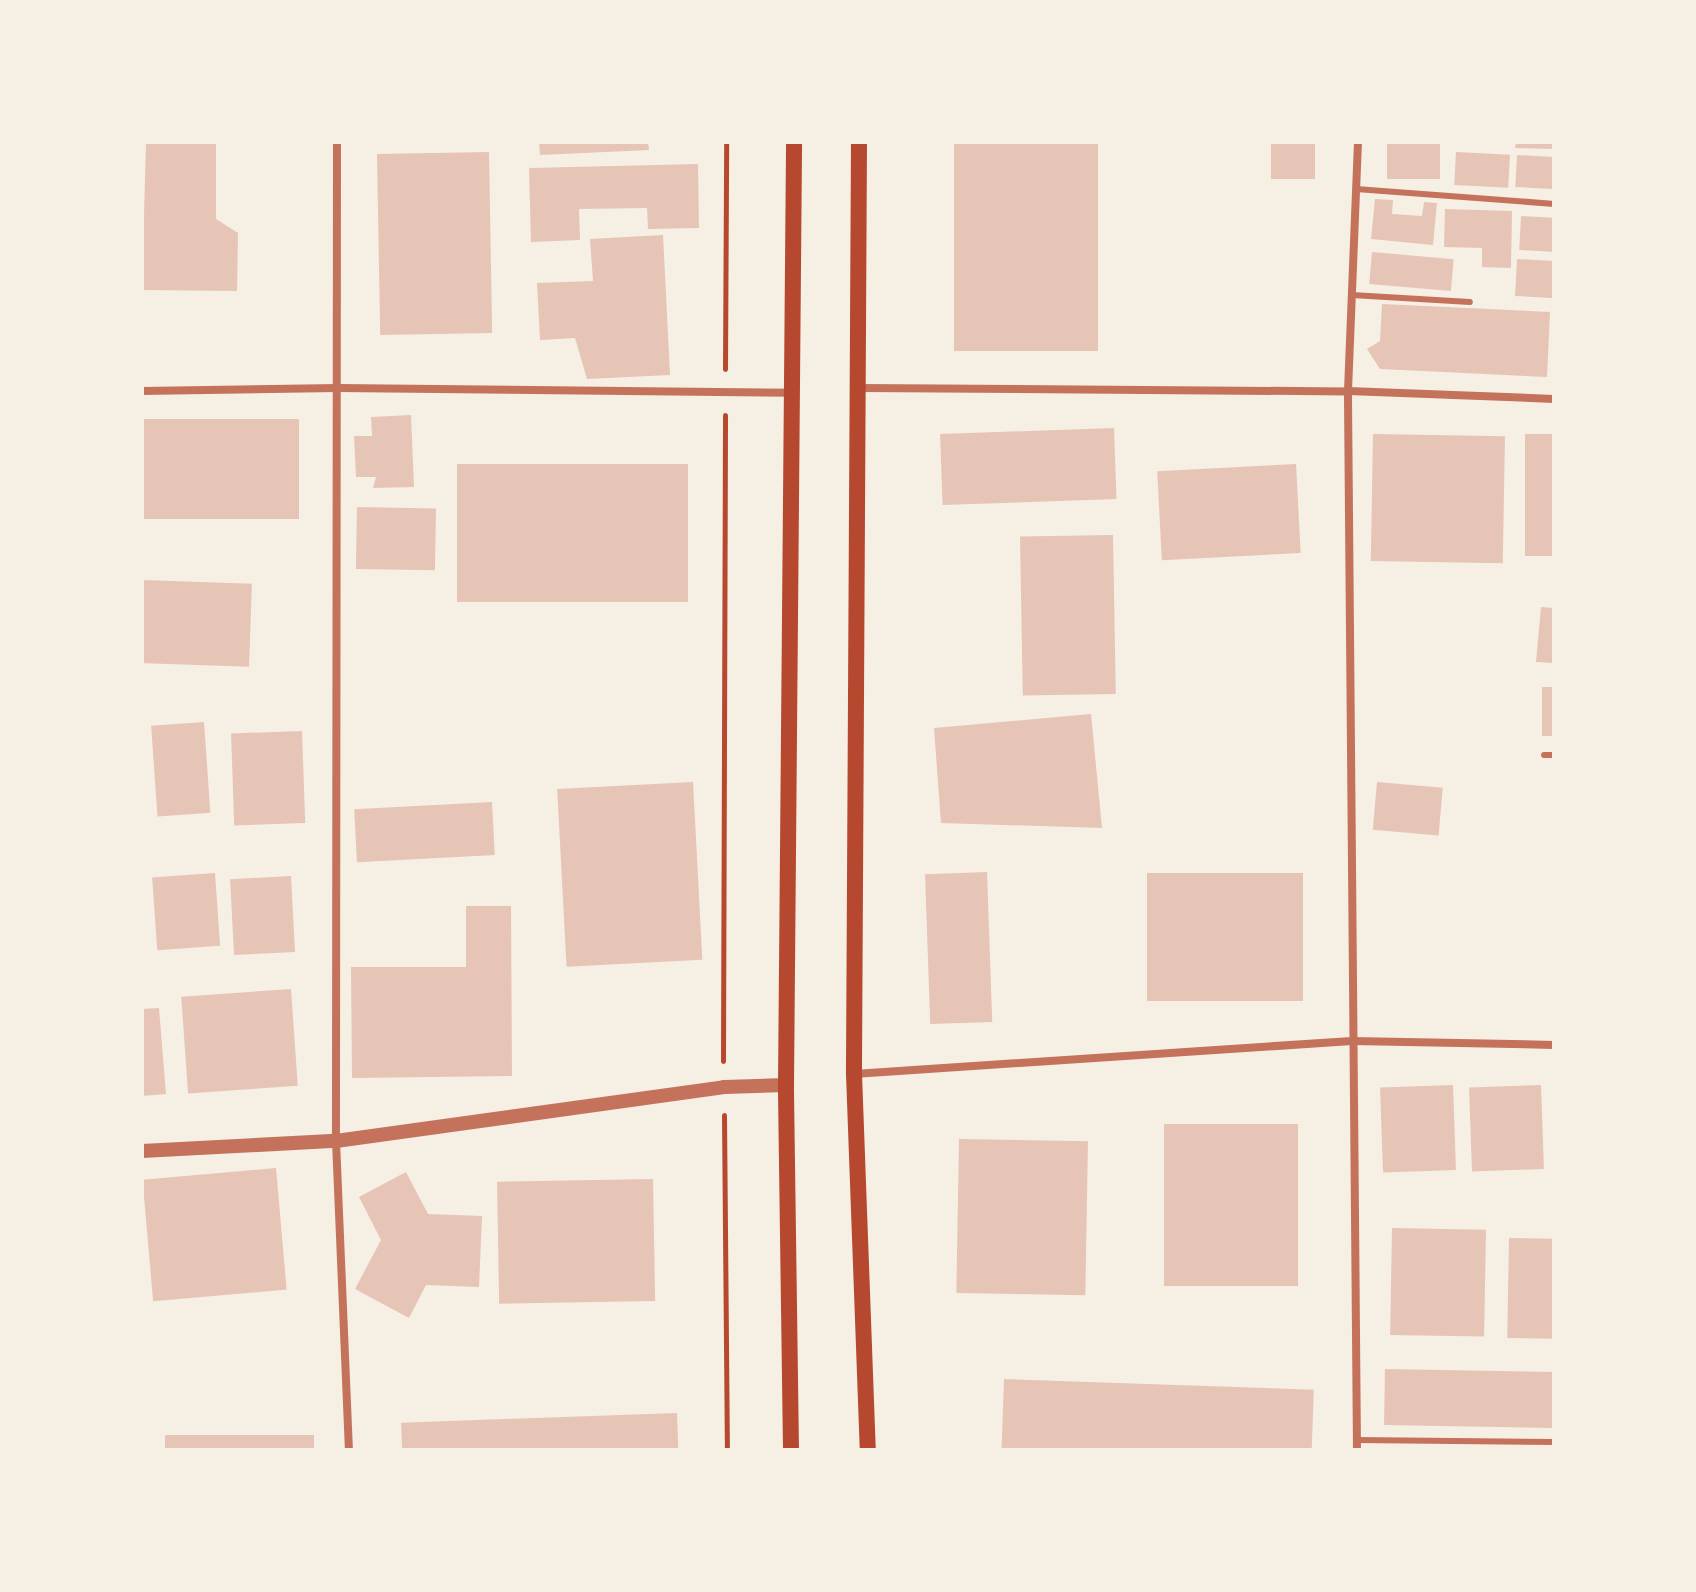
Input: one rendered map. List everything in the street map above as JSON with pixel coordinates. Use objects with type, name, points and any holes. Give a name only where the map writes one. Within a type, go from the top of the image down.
[{"type":"main road","points":[[791,1450],[786,1085],[794,142]]},
{"type":"main road","points":[[859,142],[854,1074],[868,1450]]},
{"type":"street","points":[[337,142],[336,1141],[349,1450]]},
{"type":"street","points":[[1357,1445],[1348,391],[1358,142]]},
{"type":"street","points":[[142,391],[338,388],[794,393]]},
{"type":"street","points":[[859,388],[1348,391],[1554,399]]},
{"type":"street","points":[[854,1074],[1352,1041],[1554,1045]]},
{"type":"street","points":[[142,1151],[336,1141],[724,1087],[786,1085]]},
{"type":"lane","points":[[1356,189],[1554,204]]},
{"type":"lane","points":[[1352,295],[1470,302]]},
{"type":"lane","points":[[1544,755],[1554,755]]},
{"type":"lane","points":[[1357,1445],[1554,1442]]},
{"type":"path","points":[[726,142],[724,1087],[727,1450]]},
{"type":"building","points":[[146,142],[216,142],[216,219],[238,233],[237,291],[142,290]]},
{"type":"building","points":[[539,142],[648,142],[649,150],[540,155]]},
{"type":"building","points":[[954,142],[1098,142],[1098,351],[954,351]]},
{"type":"building","points":[[1271,142],[1315,142],[1315,179],[1271,179]]},
{"type":"building","points":[[1387,142],[1440,142],[1440,179],[1387,179]]},
{"type":"building","points":[[1516,142],[1554,142],[1554,149],[1515,148]]},
{"type":"building","points":[[489,152],[492,333],[380,335],[377,154]]},
{"type":"building","points":[[1456,152],[1510,155],[1508,188],[1454,185]]},
{"type":"building","points":[[1517,155],[1554,157],[1552,189],[1515,187]]},
{"type":"building","points":[[698,164],[699,228],[648,229],[647,208],[579,209],[580,240],[531,242],[529,168]]},
{"type":"building","points":[[1375,199],[1393,200],[1392,214],[1422,216],[1424,202],[1437,203],[1433,245],[1371,239]]},
{"type":"building","points":[[1445,209],[1512,211],[1511,268],[1482,267],[1482,248],[1444,247]]},
{"type":"building","points":[[1521,216],[1554,218],[1552,252],[1519,250]]},
{"type":"building","points":[[663,235],[670,375],[587,379],[575,338],[540,340],[537,283],[593,281],[590,239]]},
{"type":"building","points":[[1372,252],[1454,259],[1451,291],[1369,284]]},
{"type":"building","points":[[1517,259],[1554,261],[1552,298],[1515,296]]},
{"type":"building","points":[[1382,304],[1550,312],[1547,377],[1380,369],[1367,349],[1380,341]]},
{"type":"building","points":[[411,415],[414,487],[373,488],[376,477],[356,477],[354,436],[372,436],[371,417]]},
{"type":"building","points":[[142,419],[299,419],[299,519],[142,519]]},
{"type":"building","points":[[1114,428],[1116,499],[943,505],[940,434]]},
{"type":"building","points":[[1373,434],[1505,436],[1503,563],[1371,561]]},
{"type":"building","points":[[1525,434],[1554,434],[1554,556],[1525,556]]},
{"type":"building","points":[[457,464],[688,464],[688,602],[457,602]]},
{"type":"building","points":[[1296,464],[1301,553],[1162,560],[1157,471]]},
{"type":"building","points":[[357,507],[436,508],[435,570],[356,569]]},
{"type":"building","points":[[1113,535],[1116,694],[1023,696],[1020,537]]},
{"type":"building","points":[[142,580],[252,584],[249,667],[142,663]]},
{"type":"building","points":[[1541,607],[1554,608],[1554,663],[1536,662]]},
{"type":"building","points":[[1542,687],[1554,687],[1554,736],[1542,736]]},
{"type":"building","points":[[1091,714],[1102,828],[941,823],[934,728]]},
{"type":"building","points":[[204,722],[210,813],[157,816],[151,726]]},
{"type":"building","points":[[302,731],[305,823],[234,825],[231,733]]},
{"type":"building","points":[[693,782],[702,960],[567,967],[557,789]]},
{"type":"building","points":[[1377,782],[1443,788],[1439,836],[1373,830]]},
{"type":"building","points":[[492,802],[495,855],[357,862],[354,809]]},
{"type":"building","points":[[987,872],[992,1022],[930,1024],[925,874]]},
{"type":"building","points":[[215,873],[220,946],[157,950],[152,877]]},
{"type":"building","points":[[1147,873],[1303,873],[1303,1001],[1147,1001]]},
{"type":"building","points":[[291,876],[295,952],[234,955],[230,879]]},
{"type":"building","points":[[466,906],[511,906],[512,1076],[352,1078],[351,967],[466,967]]},
{"type":"building","points":[[291,989],[298,1086],[188,1093],[181,997]]},
{"type":"building","points":[[159,1008],[166,1094],[142,1096],[142,1009]]},
{"type":"building","points":[[1453,1085],[1456,1170],[1383,1172],[1380,1088]]},
{"type":"building","points":[[1541,1085],[1544,1169],[1472,1171],[1469,1088]]},
{"type":"building","points":[[1164,1124],[1298,1124],[1298,1286],[1164,1286]]},
{"type":"building","points":[[959,1139],[1088,1141],[1085,1295],[956,1293]]},
{"type":"building","points":[[276,1168],[287,1290],[153,1301],[143,1180]]},
{"type":"building","points":[[406,1172],[428,1214],[482,1216],[479,1287],[426,1285],[409,1318],[355,1289],[381,1240],[359,1197]]},
{"type":"building","points":[[653,1179],[655,1301],[499,1304],[497,1182]]},
{"type":"building","points":[[1392,1228],[1486,1230],[1484,1337],[1390,1335]]},
{"type":"building","points":[[1509,1238],[1554,1239],[1552,1339],[1507,1338]]},
{"type":"building","points":[[1385,1369],[1554,1372],[1553,1428],[1384,1425]]},
{"type":"building","points":[[1004,1379],[1314,1390],[1312,1450],[1002,1450]]},
{"type":"building","points":[[677,1413],[678,1450],[402,1450],[401,1423]]},
{"type":"building","points":[[165,1435],[314,1435],[314,1450],[165,1450]]}]
